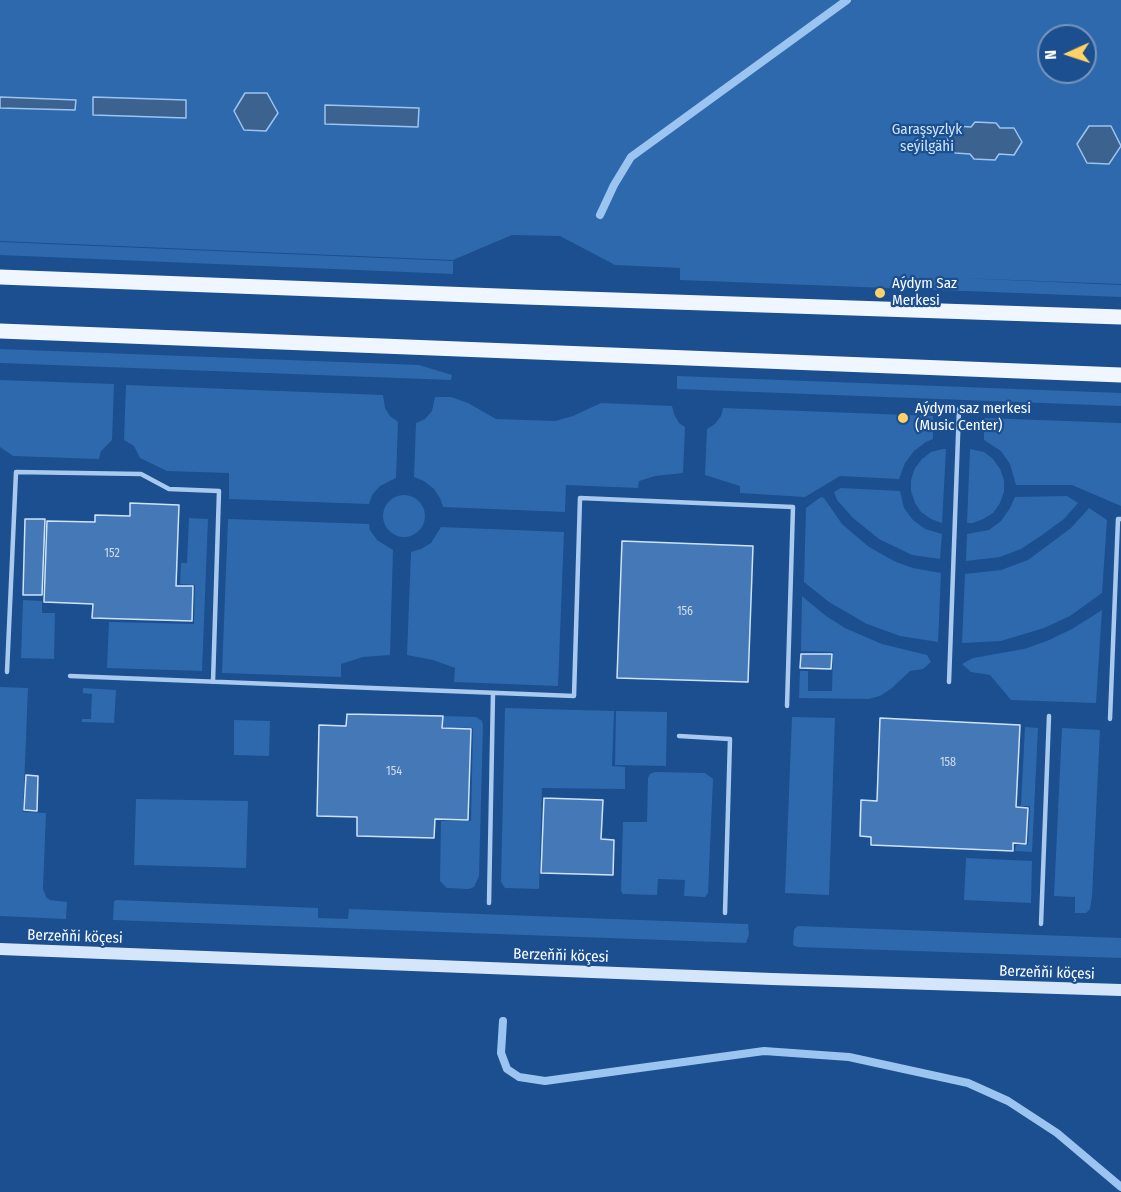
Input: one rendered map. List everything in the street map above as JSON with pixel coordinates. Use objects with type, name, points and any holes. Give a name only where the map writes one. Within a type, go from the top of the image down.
[{"type":"main road","points":[[0,277],[537,298],[1121,317]]},
{"type":"main road","points":[[0,331],[1121,375]]},
{"type":"street","name":"Berzeňňi köçesi","points":[[0,949],[784,980],[1121,990]]},
{"type":"lane","points":[[949,682],[959,409]]},
{"type":"lane","points":[[7,672],[16,472],[141,474],[169,489],[219,491],[213,682]]},
{"type":"lane","points":[[70,676],[574,696],[580,498],[782,506],[793,507],[787,706]]},
{"type":"lane","points":[[1110,719],[1118,519],[1121,519]]},
{"type":"lane","points":[[489,903],[493,693]]},
{"type":"lane","points":[[1041,924],[1049,716]]},
{"type":"lane","points":[[679,736],[730,739],[725,913]]},
{"type":"green space","name":"Garaşsyzlyk seýilgähi","points":[[0,0],[1121,0],[1121,284],[959,278],[1121,285],[1121,297],[680,280],[680,268],[615,265],[560,236],[512,235],[453,260],[0,241]]},
{"type":"green space","points":[[0,242],[453,261],[453,274],[0,255]]},
{"type":"green space","points":[[0,349],[419,365],[452,375],[451,380],[0,363]]},
{"type":"green space","points":[[677,376],[1121,393],[1121,406],[677,389]]},
{"type":"green space","points":[[0,380],[114,384],[112,440],[101,451],[99,459],[13,456],[0,447]]},
{"type":"green space","points":[[126,385],[383,395],[385,408],[398,422],[396,478],[380,486],[372,495],[369,504],[229,499],[229,473],[167,471],[140,458],[134,446],[124,440]]},
{"type":"green space","points":[[435,397],[451,397],[468,403],[496,419],[555,421],[573,416],[601,403],[672,406],[679,423],[685,427],[683,473],[655,476],[639,481],[638,488],[566,485],[565,512],[443,507],[434,489],[414,477],[416,423],[425,419],[432,411]]},
{"type":"green space","points":[[723,408],[933,416],[933,439],[914,451],[905,463],[899,479],[840,476],[805,497],[740,493],[740,486],[705,475],[707,429],[715,424]]},
{"type":"green space","points":[[984,418],[1121,423],[1121,506],[1072,485],[1016,485],[1010,464],[1001,451],[984,440]]},
{"type":"green space","points":[[946,449],[942,523],[921,512],[911,491],[911,480],[915,468],[922,459],[931,452]]},
{"type":"green space","points":[[970,449],[984,452],[993,459],[1004,480],[1004,492],[993,513],[973,523],[967,523]]},
{"type":"green space","points":[[841,488],[900,491],[904,508],[913,520],[925,529],[942,534],[940,559],[912,555],[879,539],[853,518],[837,500],[834,492]]},
{"type":"green space","points":[[404,495],[419,501],[425,516],[419,531],[404,537],[389,531],[383,516],[389,501]]},
{"type":"green space","points":[[1067,496],[1078,503],[1064,519],[1021,549],[1000,557],[966,561],[967,534],[989,530],[1001,521],[1015,497]]},
{"type":"green space","points":[[821,497],[842,524],[869,547],[896,562],[941,573],[938,642],[900,636],[867,624],[829,602],[804,582],[806,508]]},
{"type":"green space","points":[[1089,508],[1107,520],[1102,593],[1070,616],[1044,628],[1001,641],[962,643],[965,574],[1001,570],[1028,560],[1071,528]]},
{"type":"green space","points":[[189,518],[208,519],[202,671],[107,668],[109,622],[194,624],[195,585],[180,584],[181,563],[187,563]]},
{"type":"green space","points":[[228,519],[369,524],[377,540],[393,550],[390,655],[363,657],[341,664],[341,677],[222,673]]},
{"type":"green space","points":[[441,527],[564,532],[558,686],[454,682],[455,668],[433,660],[407,655],[411,552],[431,543]]},
{"type":"green space","points":[[802,596],[845,628],[882,644],[927,655],[931,662],[923,669],[910,671],[880,696],[869,699],[799,698],[800,671],[808,671],[808,691],[832,691],[833,652],[801,651]]},
{"type":"green space","points":[[23,600],[42,601],[42,613],[55,613],[54,659],[21,658]]},
{"type":"green space","points":[[1102,610],[1096,703],[1011,700],[990,675],[971,672],[962,664],[973,658],[1024,649],[1047,641],[1072,629]]},
{"type":"green space","points":[[0,687],[28,688],[23,812],[46,813],[43,889],[50,900],[67,902],[66,919],[0,916]]},
{"type":"green space","points":[[83,688],[116,690],[114,723],[82,722],[82,719],[91,719],[92,694],[83,693]]},
{"type":"green space","points":[[505,708],[614,711],[612,766],[625,767],[625,789],[542,788],[539,889],[505,888],[501,882]]},
{"type":"green space","points":[[616,711],[667,712],[666,766],[615,765]]},
{"type":"green space","points":[[443,716],[476,717],[482,721],[483,725],[479,876],[474,887],[469,889],[447,888],[440,881],[441,821],[471,821],[473,728],[443,727]]},
{"type":"green space","points":[[792,717],[835,718],[829,895],[785,893]]},
{"type":"green space","points":[[234,720],[270,721],[269,756],[234,755]]},
{"type":"green space","points":[[1025,727],[1038,728],[1032,852],[1015,851],[1016,845],[1028,845],[1030,806],[1021,806]]},
{"type":"green space","points":[[1062,728],[1100,730],[1092,896],[1090,909],[1086,913],[1075,913],[1075,897],[1054,896]]},
{"type":"green space","points":[[655,772],[705,773],[713,779],[708,893],[705,897],[684,896],[685,880],[658,879],[657,895],[623,894],[621,891],[623,822],[647,822],[648,778]]},
{"type":"green space","points":[[136,799],[248,801],[246,868],[134,865]]},
{"type":"green space","points":[[966,858],[1032,861],[1031,903],[964,900]]},
{"type":"green space","points":[[114,901],[318,908],[318,918],[348,919],[349,909],[748,924],[749,934],[746,943],[113,920]]},
{"type":"green space","points":[[798,926],[1121,938],[1121,958],[797,947],[793,945],[794,929]]},
{"type":"shaded area","points":[[245,93],[267,93],[278,113],[266,131],[244,130],[234,111]]},
{"type":"shaded area","points":[[0,97],[76,100],[75,110],[0,108]]},
{"type":"shaded area","points":[[93,97],[186,100],[186,118],[93,115]]},
{"type":"shaded area","points":[[325,105],[419,108],[418,127],[325,124]]},
{"type":"shaded area","points":[[975,122],[996,123],[1000,128],[1014,128],[1022,142],[1014,155],[999,154],[995,160],[974,159],[970,154],[955,153],[947,139],[955,126],[971,127]]},
{"type":"shaded area","points":[[1089,126],[1111,126],[1121,146],[1109,164],[1087,163],[1077,144]]},
{"type":"building","points":[[130,503],[179,505],[176,586],[193,586],[192,621],[92,618],[93,604],[44,602],[47,521],[95,522],[95,515],[130,516]]},
{"type":"building","points":[[25,519],[45,519],[42,595],[23,595]]},
{"type":"building","points":[[622,541],[753,546],[748,682],[617,678]]},
{"type":"building","points":[[801,654],[832,654],[831,669],[800,668]]},
{"type":"building","points":[[347,714],[443,716],[442,728],[471,729],[468,820],[435,819],[434,838],[357,836],[357,817],[317,816],[319,725],[346,726]]},
{"type":"building","points":[[880,718],[1020,725],[1016,807],[1028,808],[1026,844],[1013,843],[1013,851],[871,845],[871,837],[860,836],[861,800],[877,801]]},
{"type":"building","points":[[26,775],[38,776],[37,811],[24,810]]},
{"type":"building","points":[[544,798],[603,800],[601,839],[614,840],[613,875],[541,873]]},
{"type":"waterway","points":[[600,215],[631,157],[847,0]]},
{"type":"waterway","points":[[503,1021],[501,1053],[507,1069],[519,1077],[545,1081],[764,1051],[849,1057],[968,1083],[1008,1101],[1057,1133],[1121,1187]]},
{"type":"place","name":"Aýdym Saz Merkesi","points":[[880,293]]},
{"type":"place","name":"Aýdym saz merkesi (Music Center)","points":[[903,418]]}]
